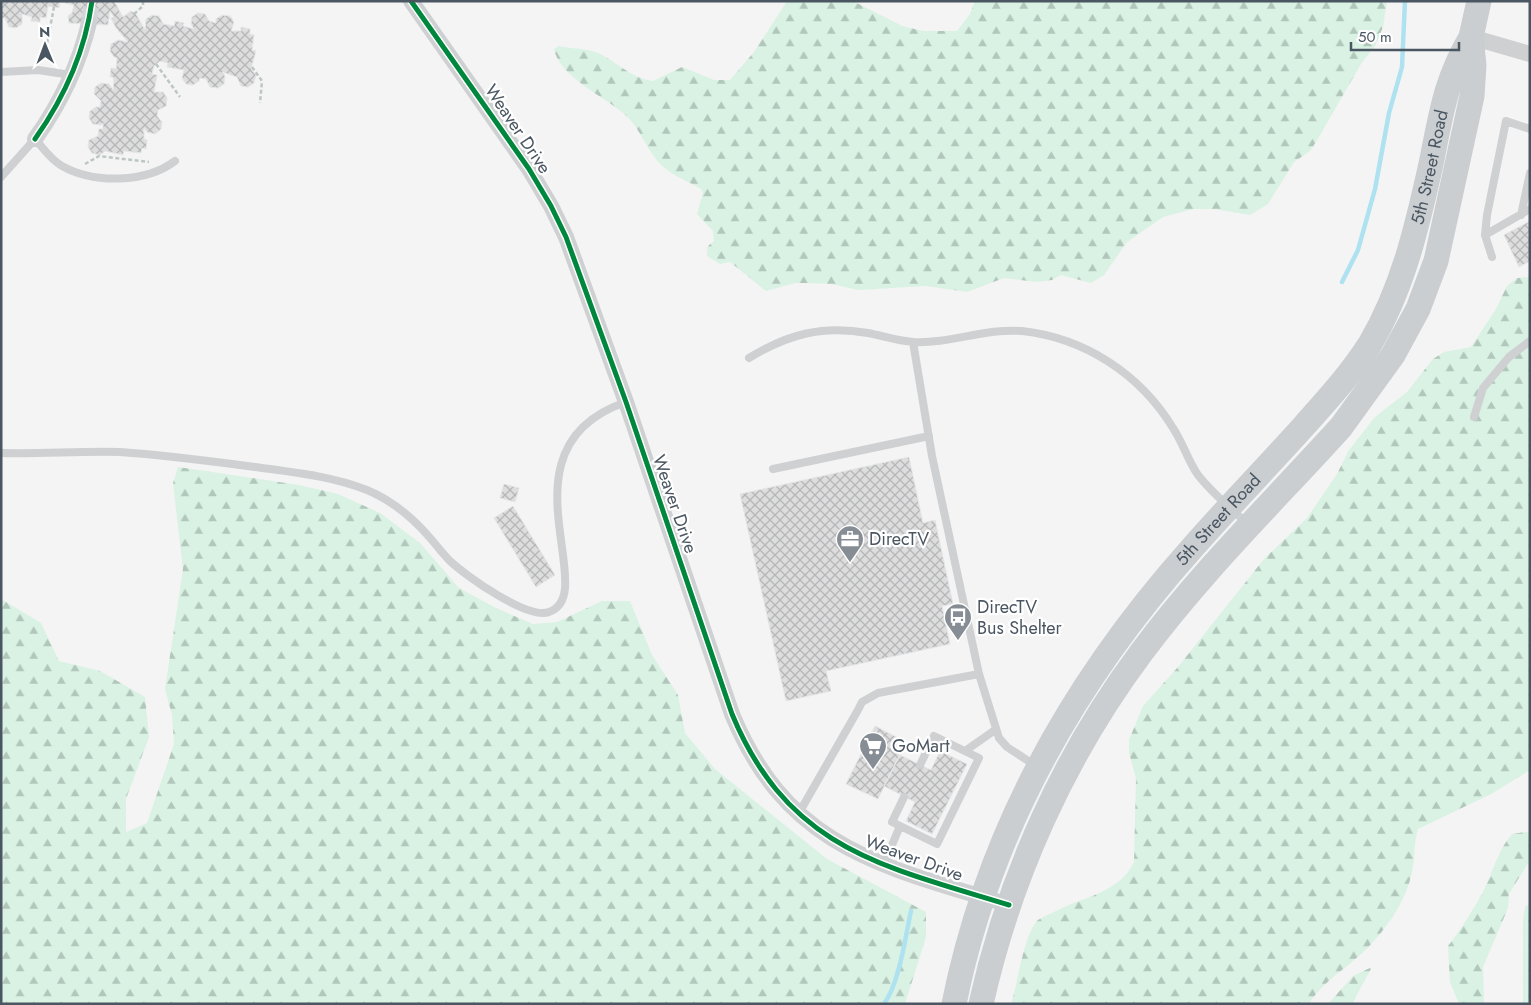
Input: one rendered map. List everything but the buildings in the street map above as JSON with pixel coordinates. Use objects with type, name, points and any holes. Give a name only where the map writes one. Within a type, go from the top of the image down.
[{"type":"main road","name":"5th Street Road","points":[[954,1004],[982,896],[1016,810],[1037,767],[1071,706],[1125,627],[1188,552],[1336,390],[1369,345],[1383,320],[1407,264],[1446,91],[1456,63],[1471,37],[1479,1]]},
{"type":"main road","name":"5th Street Road","points":[[981,1004],[1009,905],[1049,806],[1092,725],[1141,652],[1185,598],[1335,433],[1361,400],[1393,355],[1418,309],[1442,237],[1472,96],[1474,65],[1471,37]]},
{"type":"street","name":"Weaver Drive","points":[[411,1],[529,169],[551,206],[583,279],[716,670],[739,732],[755,763],[770,785],[798,814],[837,843],[884,864],[1009,905]]},
{"type":"street","points":[[35,139],[48,121],[71,76],[80,56],[89,23]]},
{"type":"street","points":[[1471,37],[1530,54]]},
{"type":"lane","points":[[1,72],[38,70],[71,76]]},
{"type":"lane","points":[[1492,257],[1485,235],[1487,215],[1506,121],[1530,129]]},
{"type":"lane","points":[[1,176],[35,139],[61,166],[90,176],[140,176],[153,173],[175,161]]},
{"type":"lane","points":[[1521,215],[1530,173]]},
{"type":"lane","points":[[1485,235],[1530,209]]},
{"type":"lane","points":[[749,358],[784,339],[815,330],[848,330],[913,342],[977,332],[1020,331],[1061,339],[1100,356],[1124,373],[1148,395],[1173,426],[1198,474],[1250,526]]},
{"type":"lane","points":[[1474,417],[1483,388],[1509,357],[1530,341]]},
{"type":"lane","points":[[913,342],[928,436],[979,674],[996,730],[1007,747],[1037,767]]},
{"type":"lane","points":[[1,453],[135,453],[275,470],[348,484],[367,490],[399,510],[418,526],[451,562],[465,572],[519,607],[532,613],[541,614],[556,609],[566,593],[566,573],[556,495],[561,462],[573,440],[582,429],[604,411],[626,402]]},
{"type":"lane","points":[[774,469],[928,436]]},
{"type":"lane","points":[[798,814],[858,710],[869,697],[878,693],[979,674]]},
{"type":"lane","points":[[965,751],[996,730]]},
{"type":"lane","points":[[904,797],[892,822],[937,844],[979,758],[934,736],[920,765]]},
{"type":"lane","points":[[884,864],[900,826]]},
{"type":"path","points":[[134,14],[143,6],[144,1]]},
{"type":"path","points":[[46,49],[54,7]]},
{"type":"path","points":[[156,64],[180,97]]},
{"type":"path","points":[[252,67],[262,81],[260,103]]},
{"type":"path","points":[[83,165],[96,157],[119,156],[155,164]]},
{"type":"green space","points":[[787,1],[853,1],[902,26],[923,31],[957,31],[970,14],[975,1],[1387,1],[1383,27],[1375,46],[1361,64],[1310,151],[1294,162],[1268,204],[1250,215],[1215,209],[1193,209],[1163,217],[1127,242],[1104,275],[1091,283],[1061,275],[1052,280],[1037,282],[1004,278],[967,292],[926,286],[858,290],[832,284],[805,283],[795,283],[766,291],[730,262],[720,264],[707,256],[708,246],[714,241],[713,231],[697,214],[703,193],[701,189],[665,168],[653,155],[629,119],[573,77],[564,68],[554,49],[559,46],[593,51],[638,77],[653,81],[682,67],[714,80],[730,80],[754,52]]},
{"type":"green space","points":[[1530,277],[1530,770],[1491,794],[1418,829],[1411,877],[1398,908],[1379,935],[1356,959],[1331,979],[1309,1004],[1011,1004],[1025,947],[1033,926],[1038,920],[1109,888],[1127,873],[1134,862],[1136,778],[1129,753],[1129,740],[1143,706],[1178,667],[1264,559],[1307,518],[1337,474],[1349,450],[1375,417],[1407,392],[1433,359],[1444,352],[1471,347],[1496,309],[1507,286],[1517,278]]},
{"type":"green space","points":[[178,467],[299,485],[338,494],[380,513],[420,543],[459,588],[496,608],[533,624],[557,622],[602,601],[630,601],[652,655],[678,695],[685,733],[715,769],[827,859],[926,912],[926,937],[905,1004],[1,1004],[1,599],[41,623],[59,661],[100,671],[145,697],[149,737],[126,799],[126,832],[147,823],[174,744],[172,715],[165,689],[183,569],[173,483]]},
{"type":"green space","points":[[1530,833],[1530,860],[1509,894],[1508,908],[1483,967],[1484,1004],[1459,1004],[1450,982],[1448,946],[1481,896],[1507,840],[1512,834]]},
{"type":"green space","points":[[1530,904],[1530,1004],[1523,1004],[1523,920],[1525,907]]},
{"type":"green space","points":[[1372,967],[1352,1004],[1328,1004],[1353,976]]},
{"type":"waterway","points":[[1342,282],[1358,250],[1375,189],[1389,113],[1402,67],[1405,1]]},
{"type":"waterway","points":[[884,1004],[890,995],[898,972],[911,911]]},
{"type":"tunnel","points":[[89,23],[92,1]]},
{"type":"cycle path","points":[[35,139],[55,107],[72,74],[89,20],[92,1]]},
{"type":"cycle path","points":[[411,1],[529,169],[551,206],[566,237],[626,402],[732,714],[755,759],[781,795],[811,823],[844,846],[880,863],[920,878],[1009,905]]},
{"type":"place","name":"DirecTV","points":[[850,563]]},
{"type":"place","name":"DirecTV Bus Shelter","points":[[958,641]]},
{"type":"place","name":"GoMart","points":[[873,770]]}]
